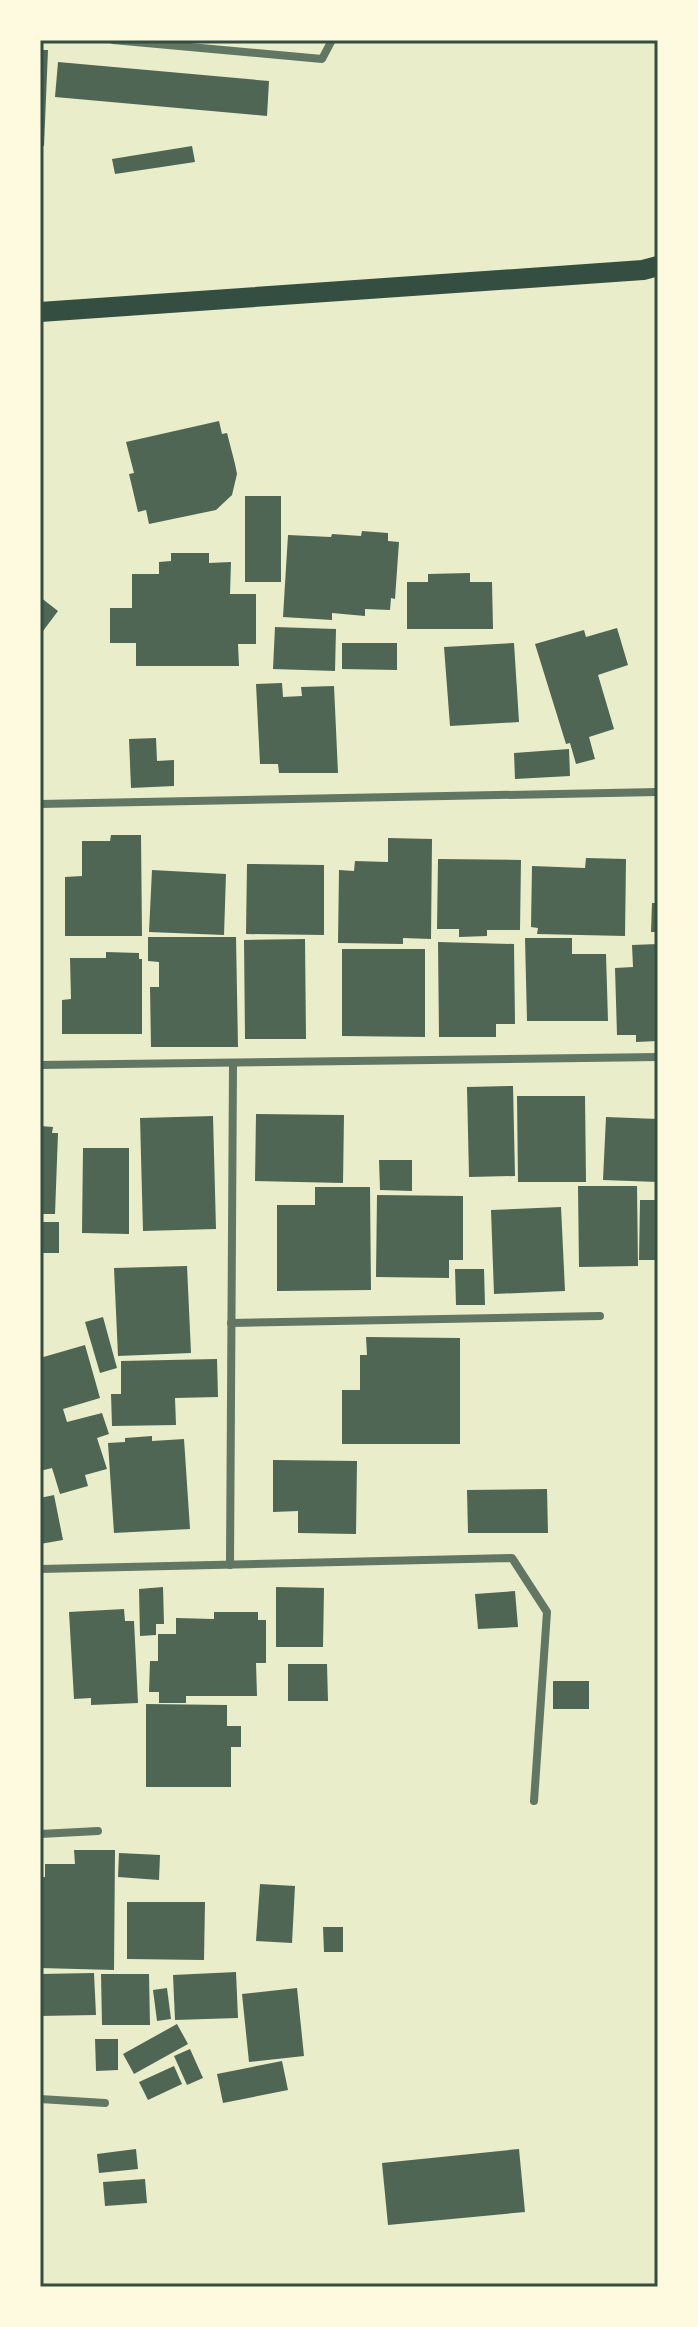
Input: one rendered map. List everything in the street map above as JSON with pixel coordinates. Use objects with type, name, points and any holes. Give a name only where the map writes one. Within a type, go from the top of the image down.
[{"type":"main road","points":[[40,312],[651,268]]},
{"type":"street","points":[[113,40],[322,59],[332,40]]},
{"type":"street","points":[[40,804],[658,792]]},
{"type":"street","points":[[40,1065],[658,1057]]},
{"type":"street","points":[[230,1565],[233,1063]]},
{"type":"street","points":[[231,1323],[600,1316]]},
{"type":"street","points":[[40,1569],[512,1558],[547,1612],[534,1801]]},
{"type":"street","points":[[40,1834],[98,1831]]},
{"type":"street","points":[[40,2099],[105,2103]]},
{"type":"building","points":[[40,50],[48,50],[44,146],[40,146]]},
{"type":"building","points":[[58,62],[269,81],[267,116],[55,97]]},
{"type":"building","points":[[192,146],[195,162],[115,174],[112,159]]},
{"type":"building","points":[[219,421],[222,434],[227,433],[237,474],[232,495],[216,510],[149,524],[146,510],[138,512],[129,474],[134,473],[126,442]]},
{"type":"building","points":[[245,496],[281,496],[281,582],[245,582]]},
{"type":"building","points":[[362,531],[388,533],[388,541],[399,542],[395,599],[391,598],[390,610],[365,609],[365,616],[332,613],[332,620],[283,617],[288,535],[361,536]]},
{"type":"building","points":[[171,553],[209,553],[209,563],[231,562],[230,594],[256,594],[256,644],[238,644],[239,666],[136,666],[136,643],[110,643],[110,608],[132,608],[132,574],[159,574],[159,562],[171,561]]},
{"type":"building","points":[[470,573],[470,582],[492,582],[493,629],[407,629],[407,582],[428,582],[428,574]]},
{"type":"building","points":[[40,597],[58,611],[40,635]]},
{"type":"building","points":[[275,627],[336,629],[335,671],[273,669]]},
{"type":"building","points":[[617,628],[628,665],[598,675],[614,729],[589,737],[595,759],[576,764],[570,743],[566,744],[535,644],[584,630],[586,637]]},
{"type":"building","points":[[342,643],[397,643],[397,670],[342,669]]},
{"type":"building","points":[[514,643],[519,722],[450,726],[444,647]]},
{"type":"building","points":[[282,683],[283,697],[302,696],[301,687],[334,686],[338,773],[279,773],[278,764],[260,764],[256,684]]},
{"type":"building","points":[[156,738],[157,761],[174,760],[174,786],[131,788],[129,739]]},
{"type":"building","points":[[569,749],[570,776],[515,779],[514,753]]},
{"type":"building","points":[[111,835],[141,835],[142,936],[65,936],[65,877],[82,876],[82,841],[110,841]]},
{"type":"building","points":[[388,838],[432,839],[431,939],[403,938],[403,944],[338,943],[339,870],[354,871],[355,861],[388,862]]},
{"type":"building","points":[[586,858],[626,859],[625,936],[537,934],[538,928],[531,927],[532,866],[585,868]]},
{"type":"building","points":[[438,859],[521,860],[520,930],[487,930],[487,936],[459,937],[459,929],[437,929]]},
{"type":"building","points":[[247,864],[324,865],[324,935],[246,934]]},
{"type":"building","points":[[152,870],[226,874],[224,935],[149,932]]},
{"type":"building","points":[[652,903],[658,903],[658,932],[651,932]]},
{"type":"building","points":[[148,937],[236,937],[238,1047],[151,1047],[150,987],[159,987],[159,962],[148,961]]},
{"type":"building","points":[[525,938],[572,938],[572,954],[606,954],[608,1021],[527,1021]]},
{"type":"building","points":[[305,939],[306,1039],[245,1039],[244,940]]},
{"type":"building","points":[[438,942],[514,944],[515,1024],[496,1024],[496,1037],[439,1037]]},
{"type":"building","points":[[658,944],[658,1041],[636,1042],[636,1035],[617,1035],[615,968],[633,967],[632,945]]},
{"type":"building","points":[[342,949],[425,949],[425,1037],[342,1036]]},
{"type":"building","points":[[106,952],[139,953],[139,959],[142,959],[142,1034],[62,1034],[62,1000],[71,999],[70,958],[106,958]]},
{"type":"building","points":[[513,1086],[515,1176],[469,1177],[467,1087]]},
{"type":"building","points":[[517,1096],[585,1096],[586,1182],[518,1182]]},
{"type":"building","points":[[256,1114],[344,1115],[343,1183],[255,1181]]},
{"type":"building","points":[[213,1116],[216,1229],[143,1231],[140,1118]]},
{"type":"building","points":[[606,1117],[658,1119],[658,1182],[603,1180]]},
{"type":"building","points":[[40,1126],[53,1127],[52,1133],[58,1133],[55,1214],[40,1214]]},
{"type":"building","points":[[83,1148],[129,1148],[129,1234],[82,1233]]},
{"type":"building","points":[[379,1160],[412,1160],[412,1191],[380,1190]]},
{"type":"building","points":[[578,1186],[637,1186],[638,1266],[579,1267]]},
{"type":"building","points":[[315,1187],[370,1187],[371,1290],[277,1291],[277,1205],[315,1205]]},
{"type":"building","points":[[377,1195],[463,1196],[463,1260],[449,1260],[449,1278],[376,1277]]},
{"type":"building","points":[[640,1200],[658,1200],[658,1260],[639,1260]]},
{"type":"building","points":[[561,1207],[565,1291],[494,1294],[491,1210]]},
{"type":"building","points":[[40,1222],[59,1222],[59,1253],[40,1253]]},
{"type":"building","points":[[187,1266],[191,1353],[118,1356],[114,1268]]},
{"type":"building","points":[[455,1269],[484,1269],[485,1305],[456,1305]]},
{"type":"building","points":[[103,1317],[117,1368],[100,1373],[85,1322]]},
{"type":"building","points":[[366,1337],[460,1338],[460,1444],[342,1444],[342,1390],[360,1390],[360,1355],[367,1355]]},
{"type":"building","points":[[85,1345],[100,1398],[63,1409],[67,1422],[102,1413],[109,1434],[97,1438],[107,1469],[85,1475],[88,1486],[60,1494],[52,1468],[40,1471],[40,1358]]},
{"type":"building","points":[[217,1359],[218,1397],[175,1398],[176,1425],[112,1426],[111,1394],[121,1394],[121,1361]]},
{"type":"building","points":[[152,1436],[152,1441],[184,1439],[190,1529],[114,1533],[108,1443]]},
{"type":"building","points":[[273,1460],[357,1461],[356,1534],[298,1533],[298,1511],[273,1512]]},
{"type":"building","points":[[547,1489],[548,1533],[468,1533],[467,1490]]},
{"type":"building","points":[[54,1495],[63,1540],[40,1544],[40,1498]]},
{"type":"building","points":[[163,1587],[164,1624],[156,1624],[156,1635],[140,1636],[139,1589]]},
{"type":"building","points":[[276,1587],[324,1588],[323,1647],[276,1647]]},
{"type":"building","points":[[515,1591],[518,1627],[478,1629],[475,1594]]},
{"type":"building","points":[[124,1609],[125,1621],[134,1621],[138,1703],[91,1705],[91,1698],[74,1699],[69,1612]]},
{"type":"building","points":[[214,1612],[258,1612],[258,1620],[266,1620],[266,1663],[256,1663],[257,1696],[186,1696],[186,1703],[159,1703],[159,1692],[149,1692],[150,1661],[158,1661],[158,1634],[176,1634],[176,1618],[214,1619]]},
{"type":"building","points":[[288,1664],[327,1664],[328,1701],[288,1701]]},
{"type":"building","points":[[553,1681],[589,1681],[589,1709],[553,1709]]},
{"type":"building","points":[[146,1704],[227,1705],[227,1726],[241,1726],[241,1747],[231,1747],[231,1787],[146,1787]]},
{"type":"building","points":[[74,1850],[115,1850],[114,1970],[40,1968],[40,1877],[45,1877],[45,1864],[75,1864]]},
{"type":"building","points":[[119,1853],[160,1855],[159,1880],[118,1877]]},
{"type":"building","points":[[260,1884],[295,1886],[292,1943],[256,1941]]},
{"type":"building","points":[[127,1902],[205,1902],[204,1960],[127,1959]]},
{"type":"building","points":[[323,1927],[343,1927],[343,1952],[324,1952]]},
{"type":"building","points":[[236,1972],[238,2018],[175,2020],[173,1975]]},
{"type":"building","points":[[94,1973],[96,2015],[40,2016],[40,1974]]},
{"type":"building","points":[[101,1974],[149,1974],[150,2025],[102,2025]]},
{"type":"building","points":[[167,1988],[171,2019],[157,2021],[153,1990]]},
{"type":"building","points":[[297,1988],[304,2056],[249,2062],[242,1994]]},
{"type":"building","points":[[177,2024],[188,2044],[134,2074],[123,2054]]},
{"type":"building","points":[[95,2039],[118,2039],[118,2070],[96,2071]]},
{"type":"building","points":[[190,2049],[203,2078],[187,2085],[174,2056]]},
{"type":"building","points":[[282,2061],[288,2090],[223,2103],[217,2074]]},
{"type":"building","points":[[174,2066],[182,2084],[148,2100],[139,2082]]},
{"type":"building","points":[[136,2149],[138,2169],[99,2173],[97,2154]]},
{"type":"building","points":[[519,2149],[525,2212],[388,2225],[382,2163]]},
{"type":"building","points":[[145,2179],[147,2203],[105,2206],[103,2182]]}]
